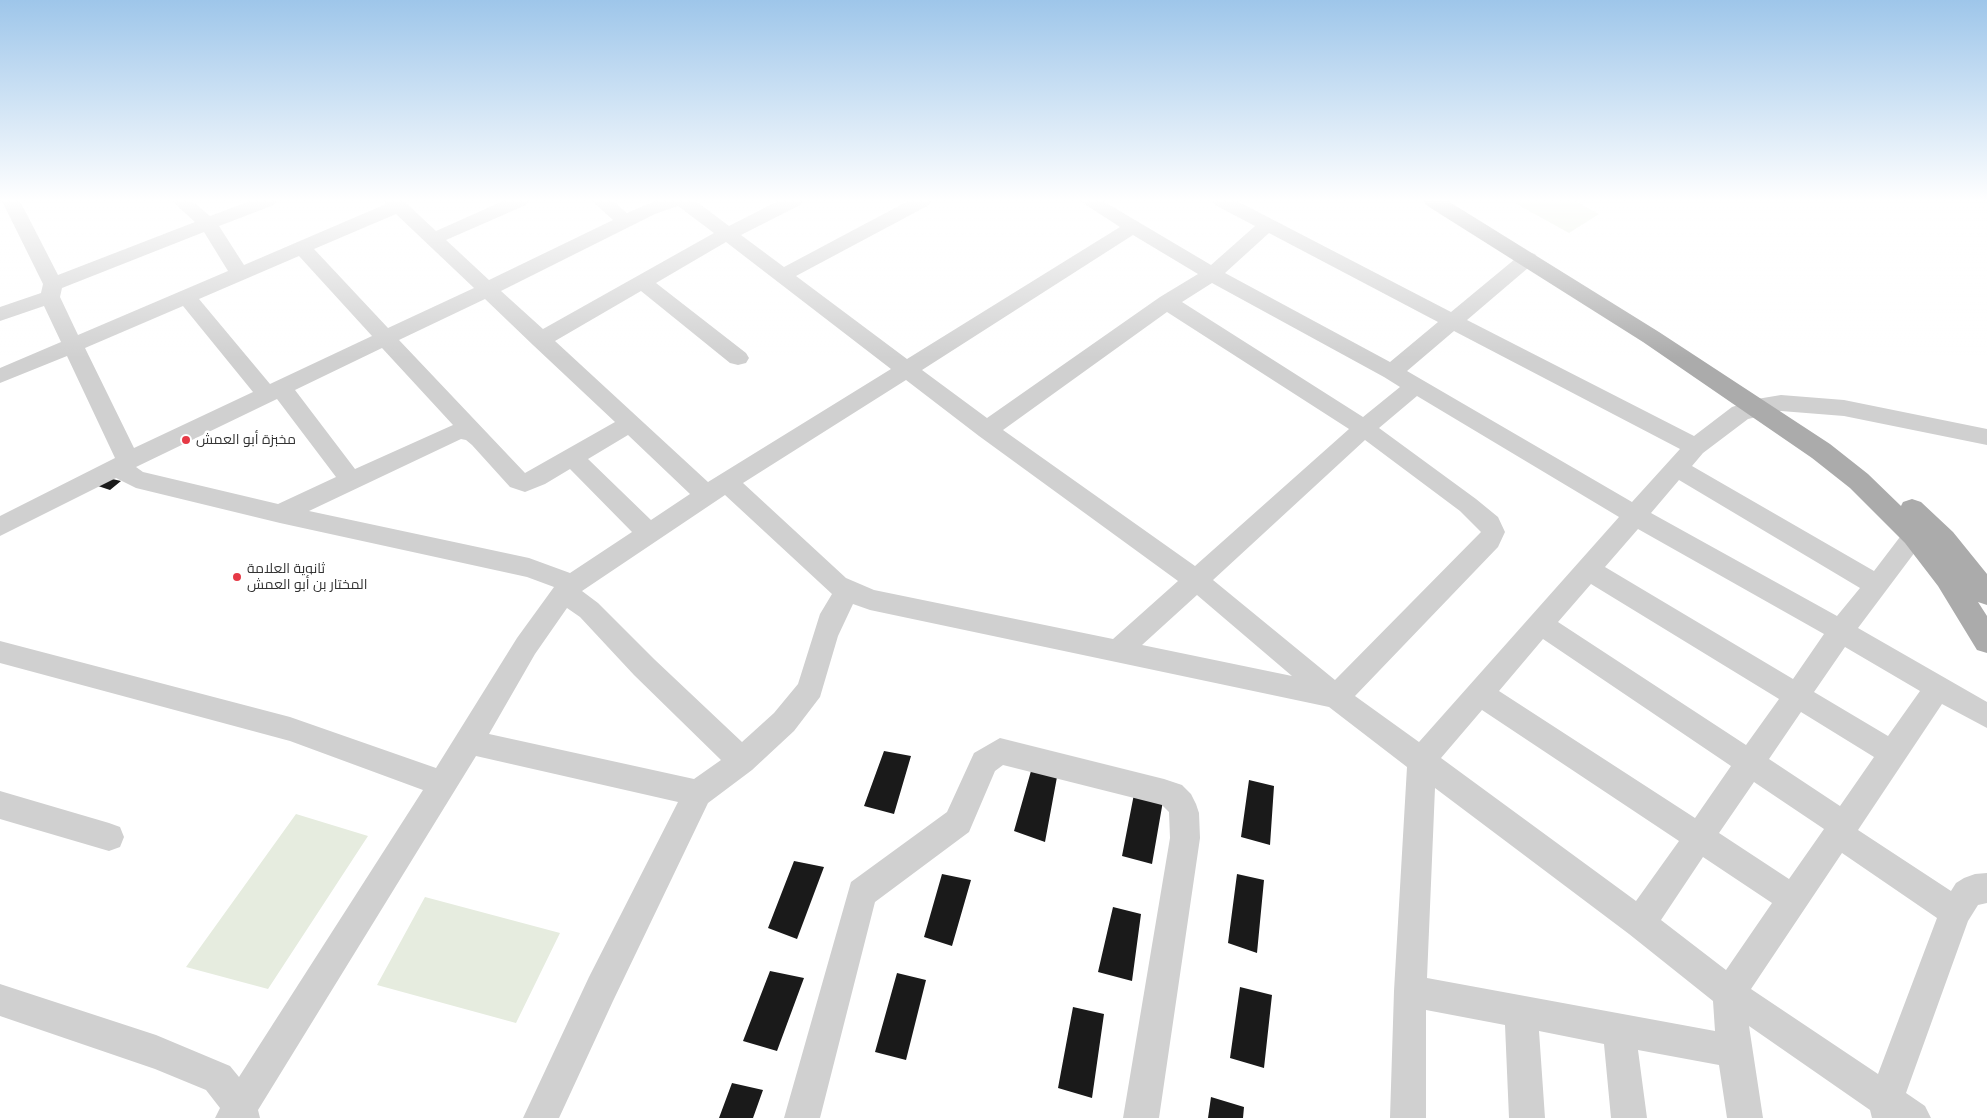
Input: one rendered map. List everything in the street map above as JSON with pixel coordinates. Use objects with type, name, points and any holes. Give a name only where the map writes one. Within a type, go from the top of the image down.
[{"type":"main road","points":[[1520,253],[1851,456],[1944,539],[1987,594]]},
{"type":"main road","points":[[1541,253],[1769,405],[1859,481],[1915,536],[1948,578],[1987,641]]},
{"type":"street","points":[[34,253],[122,464],[136,479],[280,514],[529,568],[569,588],[651,674],[742,761]]},
{"type":"street","points":[[0,314],[139,253]]},
{"type":"street","points":[[227,253],[240,274]]},
{"type":"street","points":[[0,376],[288,253]]},
{"type":"street","points":[[308,253],[518,481],[525,483],[537,478],[630,424]]},
{"type":"street","points":[[448,253],[630,424],[804,556],[847,592],[888,604],[1336,697]]},
{"type":"street","points":[[0,527],[122,464],[561,253]]},
{"type":"street","points":[[540,340],[693,253]]},
{"type":"street","points":[[752,253],[908,368],[986,430],[1196,580],[1336,697],[1640,922],[1730,994],[1888,1109],[1913,1118]]},
{"type":"street","points":[[781,276],[824,253]]},
{"type":"street","points":[[0,1000],[156,1052],[218,1078],[238,1114],[469,742],[526,646],[569,588],[717,489],[1091,253]]},
{"type":"street","points":[[1177,253],[1392,372],[1636,516],[1841,631],[1987,716]]},
{"type":"street","points":[[986,430],[1167,302],[1212,274],[1235,253]]},
{"type":"street","points":[[1322,253],[1454,320],[1695,448]]},
{"type":"street","points":[[1392,372],[1528,258]]},
{"type":"street","points":[[642,282],[738,358]]},
{"type":"street","points":[[187,297],[351,480]]},
{"type":"street","points":[[1167,302],[1364,428],[1475,510],[1489,524],[1493,532],[1489,540],[1336,697]]},
{"type":"street","points":[[1118,651],[1364,428],[1415,386]]},
{"type":"street","points":[[1408,1118],[1410,991],[1422,759],[1695,448],[1730,420],[1769,405],[1844,408],[1987,437]]},
{"type":"street","points":[[280,514],[448,435],[461,431],[472,432]]},
{"type":"street","points":[[572,458],[649,533]]},
{"type":"street","points":[[1677,468],[1877,585]]},
{"type":"street","points":[[1640,922],[1841,631],[1915,536]]},
{"type":"street","points":[[1588,570],[1797,694],[1893,754]]},
{"type":"street","points":[[541,1118],[601,989],[698,793],[742,761],[784,722],[810,689],[830,622],[847,592]]},
{"type":"street","points":[[1541,624],[1750,763],[1955,912]]},
{"type":"street","points":[[0,652],[290,729],[443,784]]},
{"type":"street","points":[[1745,1118],[1734,1051],[1730,994],[1938,687]]},
{"type":"street","points":[[1480,693],[1794,900]]},
{"type":"street","points":[[469,742],[698,793]]},
{"type":"street","points":[[802,1118],[862,893],[958,822],[984,762],[1000,752],[1164,792],[1172,795],[1181,804],[1184,813],[1185,838],[1141,1118]]},
{"type":"street","points":[[0,805],[109,837]]},
{"type":"street","points":[[1888,1109],[1955,912],[1967,894],[1975,889],[1987,888]]},
{"type":"street","points":[[1410,991],[1734,1051]]},
{"type":"street","points":[[1521,1011],[1527,1118]]},
{"type":"street","points":[[1619,1030],[1629,1118]]},
{"type":"shaded area","points":[[296,814],[368,836],[268,989],[186,967]]},
{"type":"shaded area","points":[[425,897],[560,933],[516,1023],[377,985]]},
{"type":"building","points":[[108,478],[121,481],[110,490],[98,486]]},
{"type":"building","points":[[884,751],[911,756],[894,814],[864,806]]},
{"type":"building","points":[[1031,771],[1057,777],[1045,842],[1014,831]]},
{"type":"building","points":[[1249,780],[1274,786],[1270,845],[1241,837]]},
{"type":"building","points":[[1134,794],[1163,801],[1152,864],[1122,856]]},
{"type":"building","points":[[794,861],[824,867],[797,939],[768,928]]},
{"type":"building","points":[[942,874],[971,880],[952,946],[924,937]]},
{"type":"building","points":[[1237,874],[1264,880],[1257,953],[1228,943]]},
{"type":"building","points":[[1113,907],[1141,914],[1132,981],[1098,972]]},
{"type":"building","points":[[770,971],[804,978],[777,1051],[743,1041]]},
{"type":"building","points":[[897,973],[926,980],[906,1060],[875,1052]]},
{"type":"building","points":[[1240,987],[1272,995],[1264,1068],[1230,1058]]},
{"type":"building","points":[[1073,1007],[1104,1014],[1092,1098],[1058,1088]]},
{"type":"building","points":[[732,1083],[763,1090],[753,1118],[719,1118]]},
{"type":"building","points":[[1211,1097],[1244,1107],[1243,1118],[1208,1118]]},
{"type":"place","name":"مخبزة أبو العمش","points":[[186,440]]},
{"type":"place","name":"ثانوية العلامة المختار بن أبو العمش","points":[[237,577]]}]
